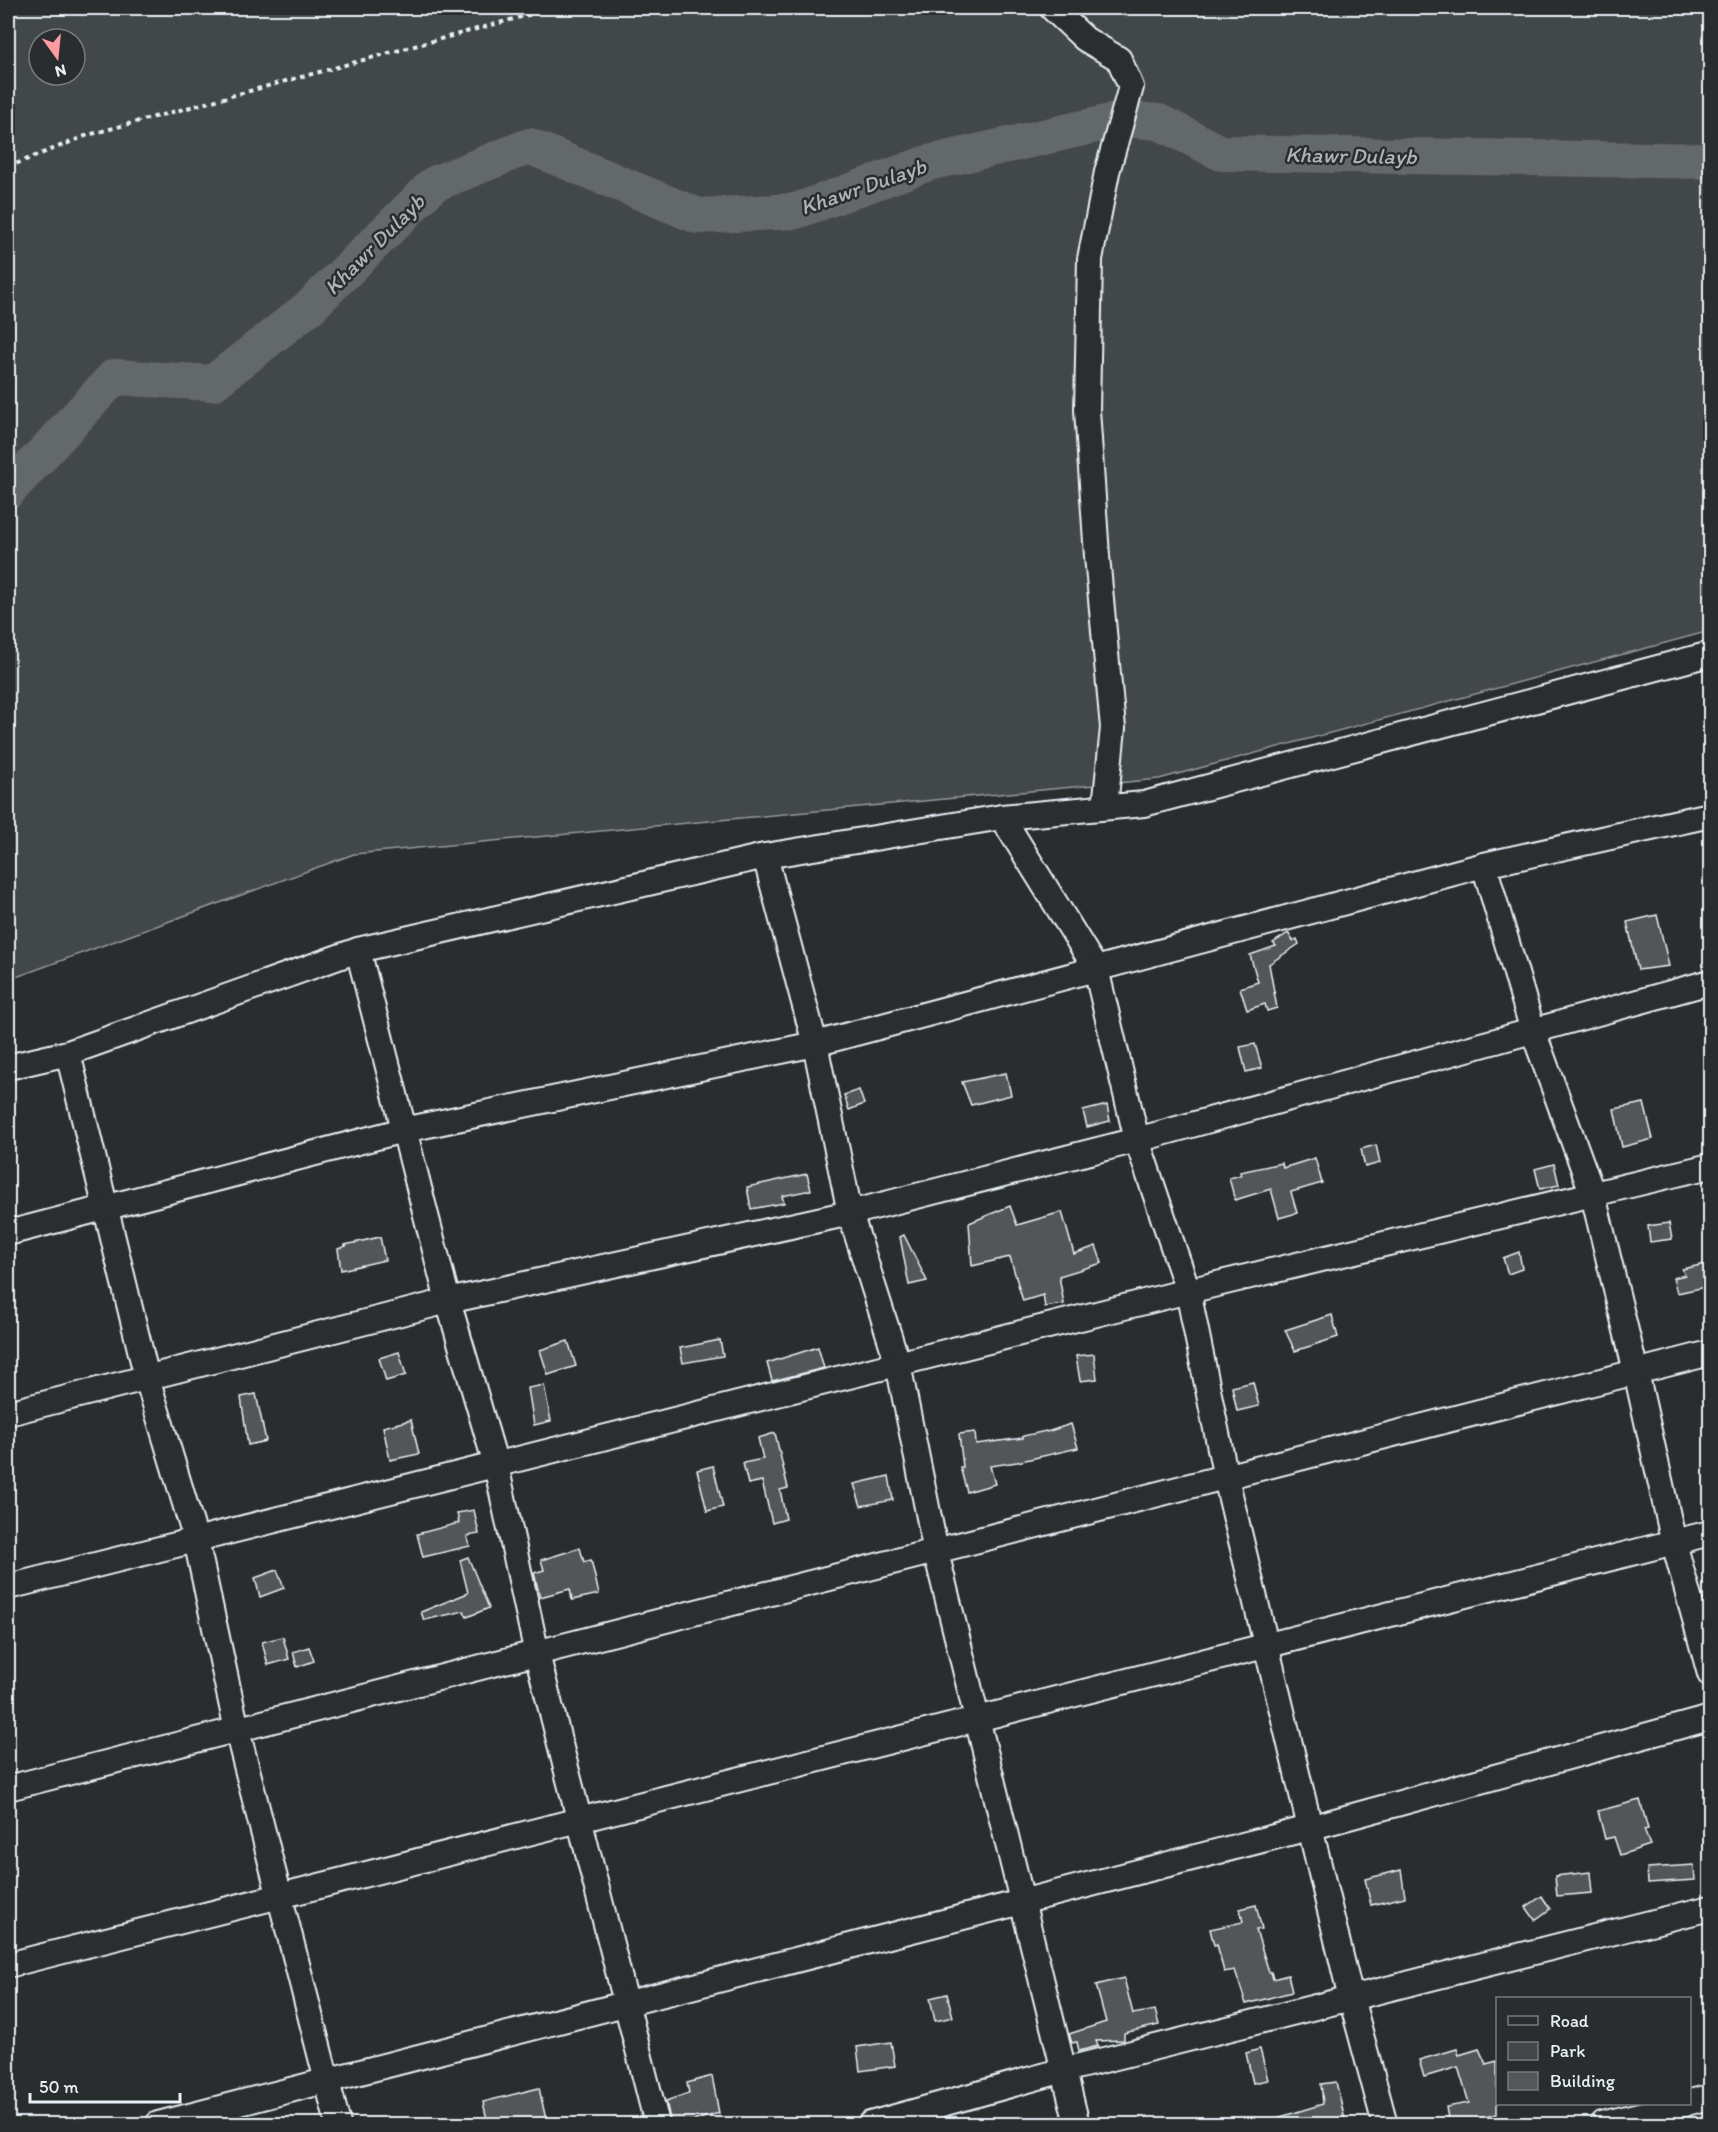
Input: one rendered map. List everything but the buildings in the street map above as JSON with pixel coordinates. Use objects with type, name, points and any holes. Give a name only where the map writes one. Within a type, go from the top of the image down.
[{"type":"street","points":[[1052,8],[1085,39],[1119,59],[1131,87],[1107,172],[1090,259],[1087,410],[1097,556],[1113,728],[1105,807]]},
{"type":"street","points":[[8,1067],[68,1053],[358,950],[765,856],[1002,817],[1144,804],[1710,654]]},
{"type":"street","points":[[8,1233],[404,1130],[815,1044],[1484,865],[1710,815]]},
{"type":"street","points":[[1002,817],[1096,969],[1137,1140],[1188,1291],[1226,1478],[1309,1828],[1384,2124]]},
{"type":"street","points":[[765,856],[815,1044],[850,1213],[898,1364],[936,1552],[1077,2124]]},
{"type":"street","points":[[1484,865],[1533,1031],[1593,1195],[1674,1543],[1710,1674]]},
{"type":"street","points":[[358,950],[448,1301],[496,1465],[537,1654],[657,2124]]},
{"type":"street","points":[[8,1413],[448,1301],[850,1213],[1137,1140],[1710,982]]},
{"type":"street","points":[[68,1053],[147,1378],[196,1540],[237,1730],[338,2124]]},
{"type":"street","points":[[8,1587],[1188,1291],[1710,1166]]},
{"type":"street","points":[[8,1788],[1710,1353]]},
{"type":"street","points":[[8,1965],[1710,1533]]},
{"type":"street","points":[[158,2124],[1309,1828],[1710,1718]]},
{"type":"street","points":[[870,2124],[1064,2070],[1710,1908]]},
{"type":"street","points":[[1691,2102],[1710,2097]]},
{"type":"street","points":[[1602,2124],[1677,2105]]},
{"type":"path","points":[[8,167],[88,135],[554,8]]},
{"type":"green space","points":[[8,8],[1710,8],[1710,631],[1159,779],[354,854],[8,980]]},
{"type":"waterway","name":"Khawr Dulayb","points":[[8,491],[114,377],[213,383],[311,306],[434,184],[529,146],[698,216],[796,211],[928,163],[1123,119],[1159,122],[1221,153],[1710,161]]}]
